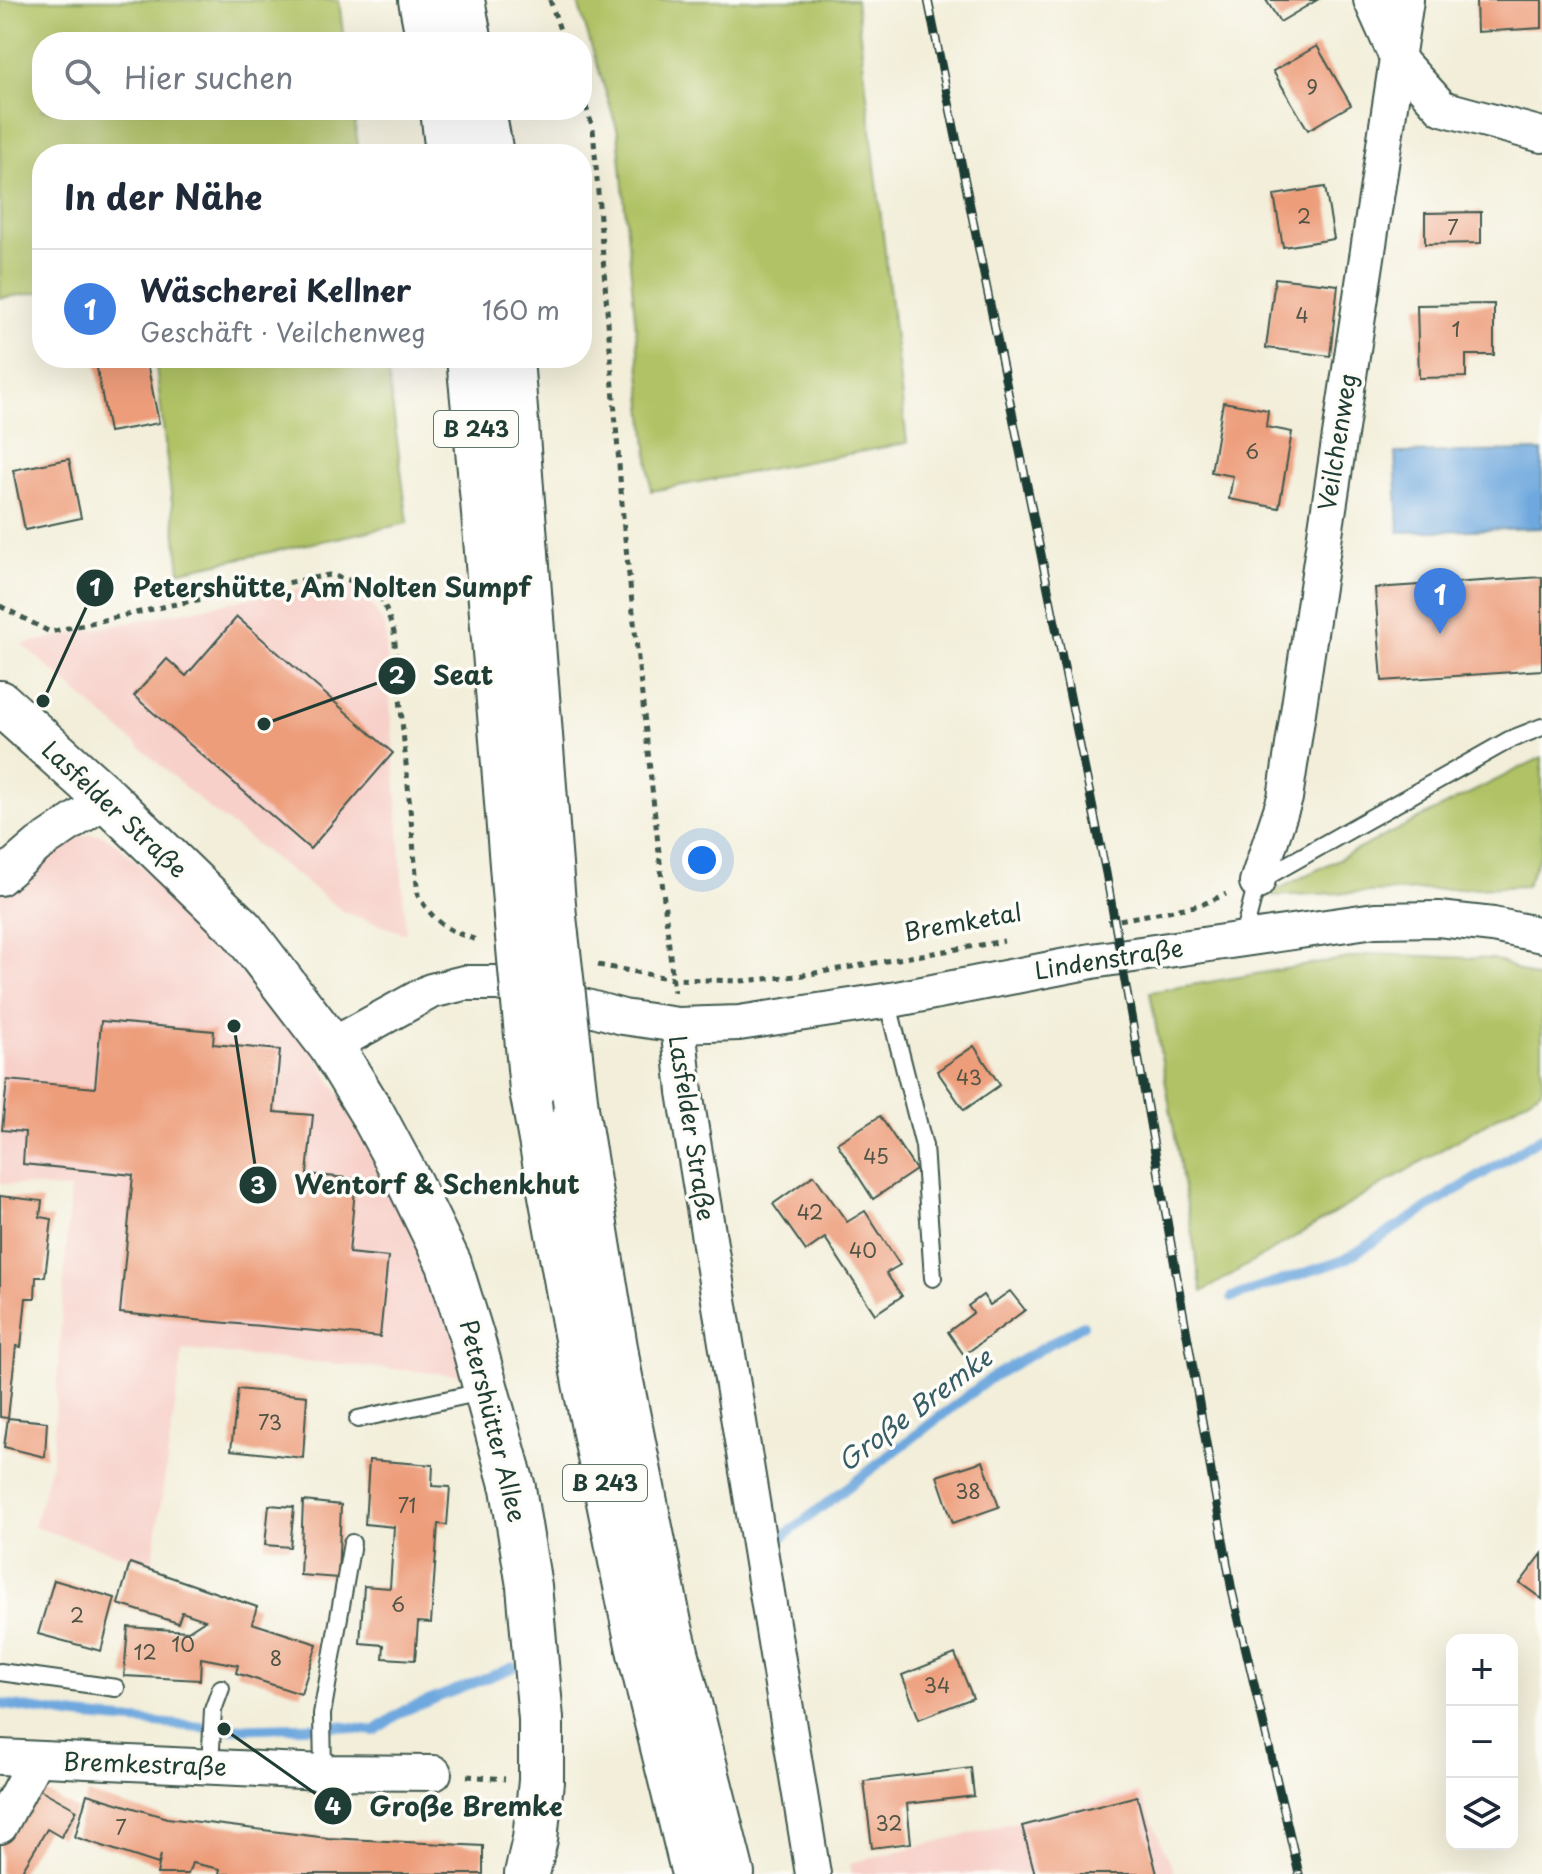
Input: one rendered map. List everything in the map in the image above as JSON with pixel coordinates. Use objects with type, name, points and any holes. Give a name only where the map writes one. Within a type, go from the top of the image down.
[{"type":"main road","points":[[421,0],[427,32]]},
{"type":"main road","points":[[462,0],[468,32]]},
{"type":"main road","points":[[444,120],[447,144]]},
{"type":"main road","points":[[485,120],[489,144]]},
{"type":"main road","name":"B 243","points":[[470,368],[483,501],[535,916],[576,1108],[619,1372],[670,1628],[732,1874]]},
{"type":"main road","name":"B 243","points":[[511,368],[535,916],[532,1090],[585,1383],[635,1629],[694,1874]]},
{"type":"main road","name":"Lasfelder Straße","points":[[0,703],[107,799],[242,930],[331,1046]]},
{"type":"main road","name":"Petershütter Allee","points":[[331,1046],[402,1168],[449,1264],[513,1488],[529,1586],[541,1719],[541,1781],[535,1839],[527,1874]]},
{"type":"street","points":[[1371,0],[1397,58],[1442,108],[1542,135]]},
{"type":"street","name":"Veilchenweg","points":[[1257,882],[1285,798],[1406,0]]},
{"type":"street","points":[[0,878],[38,845],[107,799]]},
{"type":"street","name":"Lindenstraße","points":[[678,1025],[739,1023],[887,1000],[1092,961],[1375,920],[1439,919],[1542,935]]},
{"type":"street","name":"Lasfelder Straße","points":[[331,1046],[431,991],[464,983],[499,983],[623,1017],[678,1025],[685,1092],[813,1874]]},
{"type":"street","name":"Bremkestraße","points":[[0,1757],[323,1772],[434,1773]]},
{"type":"street","points":[[0,1826],[35,1760]]},
{"type":"lane","points":[[1242,940],[1257,882],[1509,740],[1542,727]]},
{"type":"lane","points":[[887,1000],[924,1146],[933,1278]]},
{"type":"lane","points":[[358,1419],[487,1391]]},
{"type":"lane","points":[[323,1772],[322,1714],[352,1543]]},
{"type":"lane","points":[[0,1672],[116,1688]]},
{"type":"lane","points":[[210,1767],[213,1710],[221,1688]]},
{"type":"path","points":[[550,0],[561,32]]},
{"type":"path","points":[[590,120],[624,529],[678,1025]]},
{"type":"path","points":[[0,606],[50,632],[329,575],[360,583],[383,601],[394,632],[418,896],[433,919],[460,935],[500,947],[499,983]]},
{"type":"path","points":[[1097,924],[1201,905],[1257,882]]},
{"type":"path","name":"Bremketal","points":[[673,979],[741,981],[798,976],[1008,940]]},
{"type":"path","points":[[434,1773],[510,1779]]},
{"type":"shaded area","points":[[335,581],[363,591],[385,627],[406,934],[344,912],[210,809],[22,644]]},
{"type":"shaded area","points":[[90,834],[104,836],[118,845],[231,948],[311,1047],[401,1199],[468,1376],[183,1350],[152,1565],[34,1527],[52,1460],[70,1190],[0,1183],[0,893],[67,838]]},
{"type":"shaded area","points":[[1139,1792],[1175,1874],[852,1874],[850,1863]]},
{"type":"green space","points":[[0,0],[339,0],[343,32],[32,32],[32,120],[354,120],[358,144],[32,144],[32,293],[0,298]]},
{"type":"green space","points":[[577,0],[856,0],[907,443],[651,491],[618,132],[592,48],[592,32],[587,32]]},
{"type":"green space","points":[[156,368],[387,368],[408,523],[180,571]]},
{"type":"green space","points":[[1542,757],[1542,851],[1526,886],[1265,896]]},
{"type":"green space","points":[[1373,954],[1494,959],[1542,981],[1542,1090],[1202,1292],[1150,992]]},
{"type":"water","points":[[1542,451],[1542,528],[1399,532],[1395,453]]},
{"type":"building","points":[[1266,0],[1317,0],[1280,22]]},
{"type":"building","points":[[1476,0],[1542,0],[1542,28],[1477,32]]},
{"type":"building","points":[[1317,46],[1351,105],[1308,130],[1273,71]]},
{"type":"building","points":[[1325,187],[1334,239],[1283,247],[1274,195]]},
{"type":"building","points":[[1481,212],[1481,243],[1425,244],[1425,213]]},
{"type":"building","points":[[1275,278],[1338,285],[1330,356],[1266,348]]},
{"type":"building","points":[[1494,304],[1494,355],[1466,355],[1466,377],[1419,378],[1417,305]]},
{"type":"building","points":[[97,368],[148,368],[159,423],[109,432]]},
{"type":"building","points":[[1223,402],[1268,410],[1266,427],[1292,432],[1279,508],[1229,499],[1233,476],[1211,472]]},
{"type":"building","points":[[69,459],[81,518],[25,530],[13,470]]},
{"type":"building","points":[[1542,577],[1542,670],[1382,681],[1375,588]]},
{"type":"building","points":[[237,617],[393,753],[310,849],[134,696],[167,659],[186,676]]},
{"type":"building","points":[[101,1021],[214,1031],[213,1044],[280,1050],[274,1112],[313,1115],[307,1174],[356,1179],[349,1253],[388,1257],[380,1337],[120,1313],[133,1175],[23,1164],[25,1132],[2,1130],[7,1080],[95,1088]]},
{"type":"building","points":[[974,1046],[1000,1085],[964,1110],[937,1071]]},
{"type":"building","points":[[880,1116],[916,1170],[873,1199],[837,1143]]},
{"type":"building","points":[[814,1175],[847,1222],[865,1211],[900,1265],[886,1273],[902,1296],[875,1314],[825,1238],[806,1251],[773,1204]]},
{"type":"building","points":[[0,1196],[42,1201],[40,1217],[52,1219],[45,1277],[36,1277],[35,1298],[26,1298],[21,1347],[16,1346],[8,1418],[0,1417]]},
{"type":"building","points":[[1010,1291],[1025,1310],[964,1355],[948,1332],[973,1313],[968,1306],[983,1295],[990,1305]]},
{"type":"building","points":[[238,1389],[307,1396],[303,1458],[231,1450]]},
{"type":"building","points":[[8,1418],[47,1422],[45,1457],[4,1447]]},
{"type":"building","points":[[369,1460],[433,1465],[432,1486],[450,1487],[447,1525],[438,1524],[431,1623],[418,1622],[415,1660],[383,1658],[384,1645],[360,1643],[364,1586],[390,1588],[394,1527],[365,1524]]},
{"type":"building","points":[[983,1461],[999,1507],[953,1523],[937,1476]]},
{"type":"building","points":[[303,1501],[341,1505],[338,1578],[300,1575]]},
{"type":"building","points":[[269,1505],[294,1507],[290,1547],[265,1545]]},
{"type":"building","points":[[1542,1554],[1542,1599],[1520,1583]]},
{"type":"building","points":[[130,1563],[257,1607],[252,1623],[317,1644],[301,1694],[236,1673],[238,1665],[201,1658],[200,1680],[124,1676],[128,1627],[188,1631],[205,1620],[182,1612],[178,1623],[118,1604]]},
{"type":"building","points":[[54,1580],[115,1598],[101,1651],[38,1634]]},
{"type":"building","points":[[955,1654],[973,1698],[919,1719],[902,1675]]},
{"type":"building","points":[[971,1768],[974,1796],[907,1804],[911,1843],[872,1848],[864,1781]]},
{"type":"building","points":[[34,1786],[77,1810],[61,1837],[47,1829],[20,1874],[0,1874],[0,1843]]},
{"type":"building","points":[[87,1794],[167,1818],[328,1838],[483,1846],[483,1874],[219,1874],[220,1869],[192,1863],[188,1874],[157,1874],[161,1855],[158,1864],[75,1837]]},
{"type":"building","points":[[1137,1796],[1157,1874],[1035,1874],[1022,1826]]},
{"type":"waterway","name":"Große Bremke","points":[[1232,1297],[1344,1260],[1542,1137]]},
{"type":"waterway","name":"Große Bremke","points":[[780,1539],[992,1377],[1083,1325]]},
{"type":"waterway","name":"Große Bremke","points":[[0,1704],[77,1716],[224,1729],[338,1726],[374,1731],[403,1711],[514,1667]]},
{"type":"railway","points":[[928,0],[1106,873],[1232,1591],[1299,1874]]},
{"type":"place","name":"Wäscherei Kellner","points":[[1440,634]]},
{"type":"place","name":"Petershütte, Am Nolten Sumpf","points":[[43,701]]},
{"type":"place","name":"Seat","points":[[264,724]]},
{"type":"place","name":"Wentorf & Schenkhut","points":[[234,1026]]},
{"type":"place","name":"Große Bremke","points":[[224,1729]]}]
